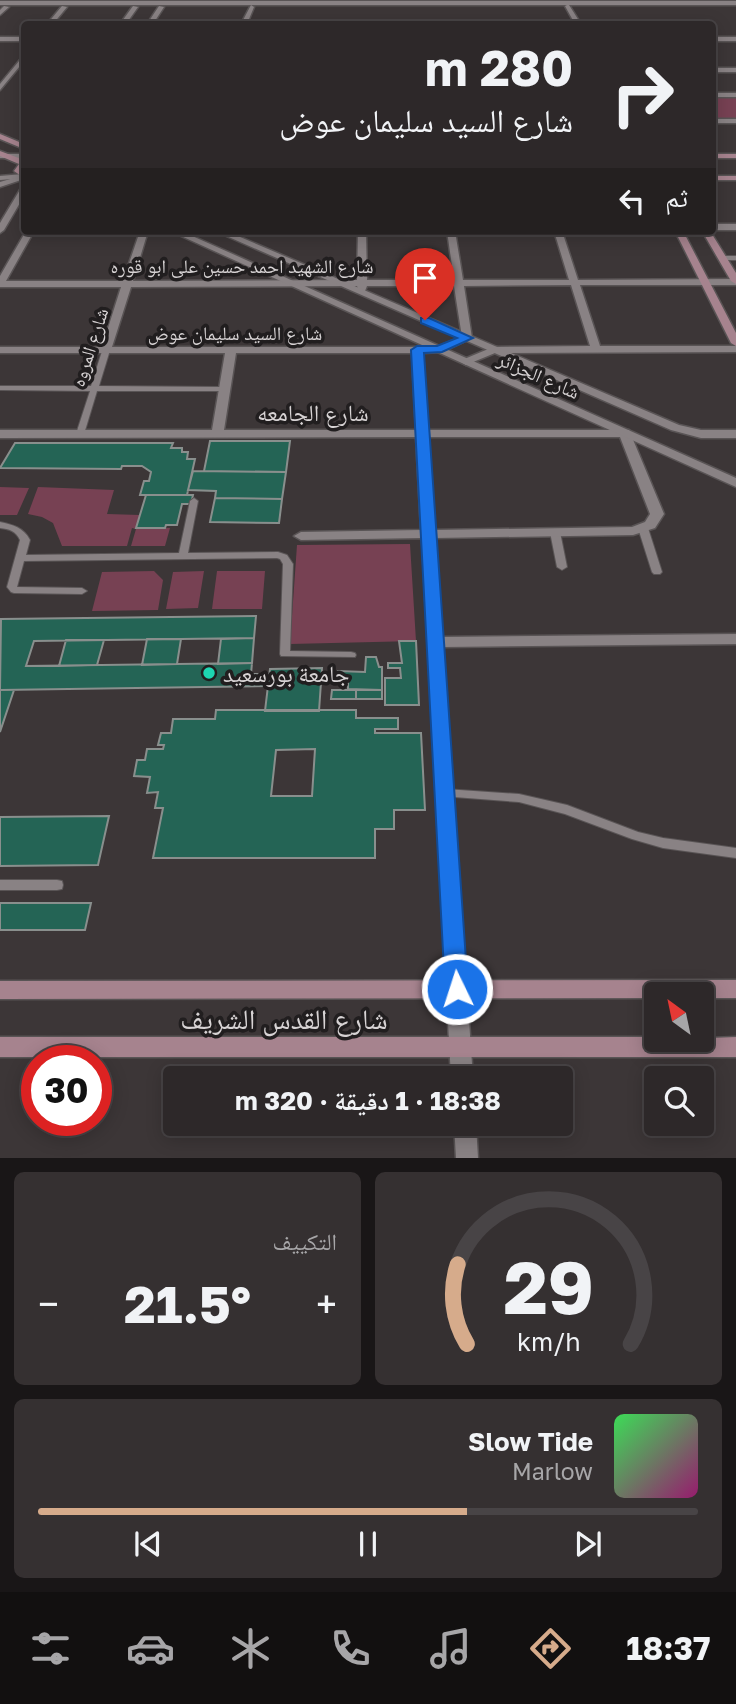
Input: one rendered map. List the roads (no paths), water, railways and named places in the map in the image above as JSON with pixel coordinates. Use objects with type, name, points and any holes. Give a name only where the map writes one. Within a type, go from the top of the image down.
[{"type":"main road","points":[[0,136],[21,146]]},
{"type":"main road","points":[[2,155],[21,160]]},
{"type":"main road","points":[[716,156],[736,156]]},
{"type":"main road","points":[[716,178],[736,178]]},
{"type":"main road","points":[[681,235],[736,343]]},
{"type":"main road","points":[[708,235],[736,282]]},
{"type":"main road","name":"شارع القدس الشريف","points":[[0,990],[736,989]]},
{"type":"main road","name":"شارع القدس الشريف","points":[[0,1047],[736,1047]]},
{"type":"street","points":[[48,5],[135,7],[163,4],[173,0]]},
{"type":"street","points":[[245,21],[252,5],[260,0]]},
{"type":"street","points":[[721,0],[734,4]]},
{"type":"street","points":[[0,13],[2,6],[106,1],[252,5],[567,3]]},
{"type":"street","points":[[332,5],[389,1],[734,4]]},
{"type":"street","points":[[567,3],[576,21]]},
{"type":"street","points":[[152,21],[163,4]]},
{"type":"street","points":[[52,21],[64,7]]},
{"type":"street","points":[[125,21],[135,7]]},
{"type":"street","points":[[716,38],[736,38]]},
{"type":"street","points":[[0,39],[21,39]]},
{"type":"street","points":[[0,88],[21,61]]},
{"type":"street","points":[[0,70],[21,70]]},
{"type":"street","points":[[716,70],[736,70]]},
{"type":"street","points":[[716,95],[736,95]]},
{"type":"street","points":[[716,121],[736,121]]},
{"type":"street","points":[[0,178],[21,176]]},
{"type":"street","points":[[0,185],[21,177]]},
{"type":"street","points":[[0,229],[21,195]]},
{"type":"street","points":[[716,227],[736,227]]},
{"type":"street","points":[[0,229],[13,228]]},
{"type":"street","points":[[0,284],[28,235]]},
{"type":"street","name":"شارع المروه","points":[[106,350],[143,235]]},
{"type":"street","name":"شارع الجزائر","points":[[183,235],[736,483]]},
{"type":"street","name":"شارع الجزائر","points":[[228,235],[338,283],[362,288],[493,350],[676,428],[701,434],[736,434]]},
{"type":"street","points":[[362,235],[362,288]]},
{"type":"street","points":[[452,235],[467,338]]},
{"type":"street","points":[[559,235],[596,349]]},
{"type":"street","name":"شارع الشهيد احمد حسين على ابو قوره","points":[[362,288],[459,282],[736,282]]},
{"type":"street","name":"شارع الشهيد احمد حسين على ابو قوره","points":[[0,284],[338,283]]},
{"type":"street","name":"شارع السيد سليمان عوض","points":[[0,350],[438,350],[467,338]]},
{"type":"street","points":[[466,362],[493,350],[736,349]]},
{"type":"street","points":[[217,434],[231,350]]},
{"type":"street","points":[[417,350],[461,1066]]},
{"type":"street","points":[[301,536],[643,528],[650,525],[657,514],[625,433]]},
{"type":"street","name":"شارع الجامعه","points":[[0,434],[625,433]]},
{"type":"street","points":[[435,642],[736,639]]},
{"type":"street","points":[[466,1136],[467,1158]]},
{"type":"lane","points":[[722,258],[736,258]]},
{"type":"lane","name":"شارع المروه","points":[[80,434],[106,350]]},
{"type":"lane","points":[[0,388],[224,389]]},
{"type":"lane","points":[[183,556],[194,501]]},
{"type":"lane","points":[[0,525],[15,528],[23,533],[26,540],[12,587],[14,590],[82,591]]},
{"type":"lane","points":[[643,528],[657,572]]},
{"type":"lane","points":[[555,532],[562,567]]},
{"type":"lane","points":[[21,558],[284,557],[288,564],[283,652],[288,655],[351,655]]},
{"type":"lane","points":[[445,793],[519,798],[567,810],[636,836],[663,843],[736,853]]},
{"type":"lane","points":[[0,885],[57,885]]},
{"type":"place","name":"جامعة بورسعيد","points":[[209,673]]}]
